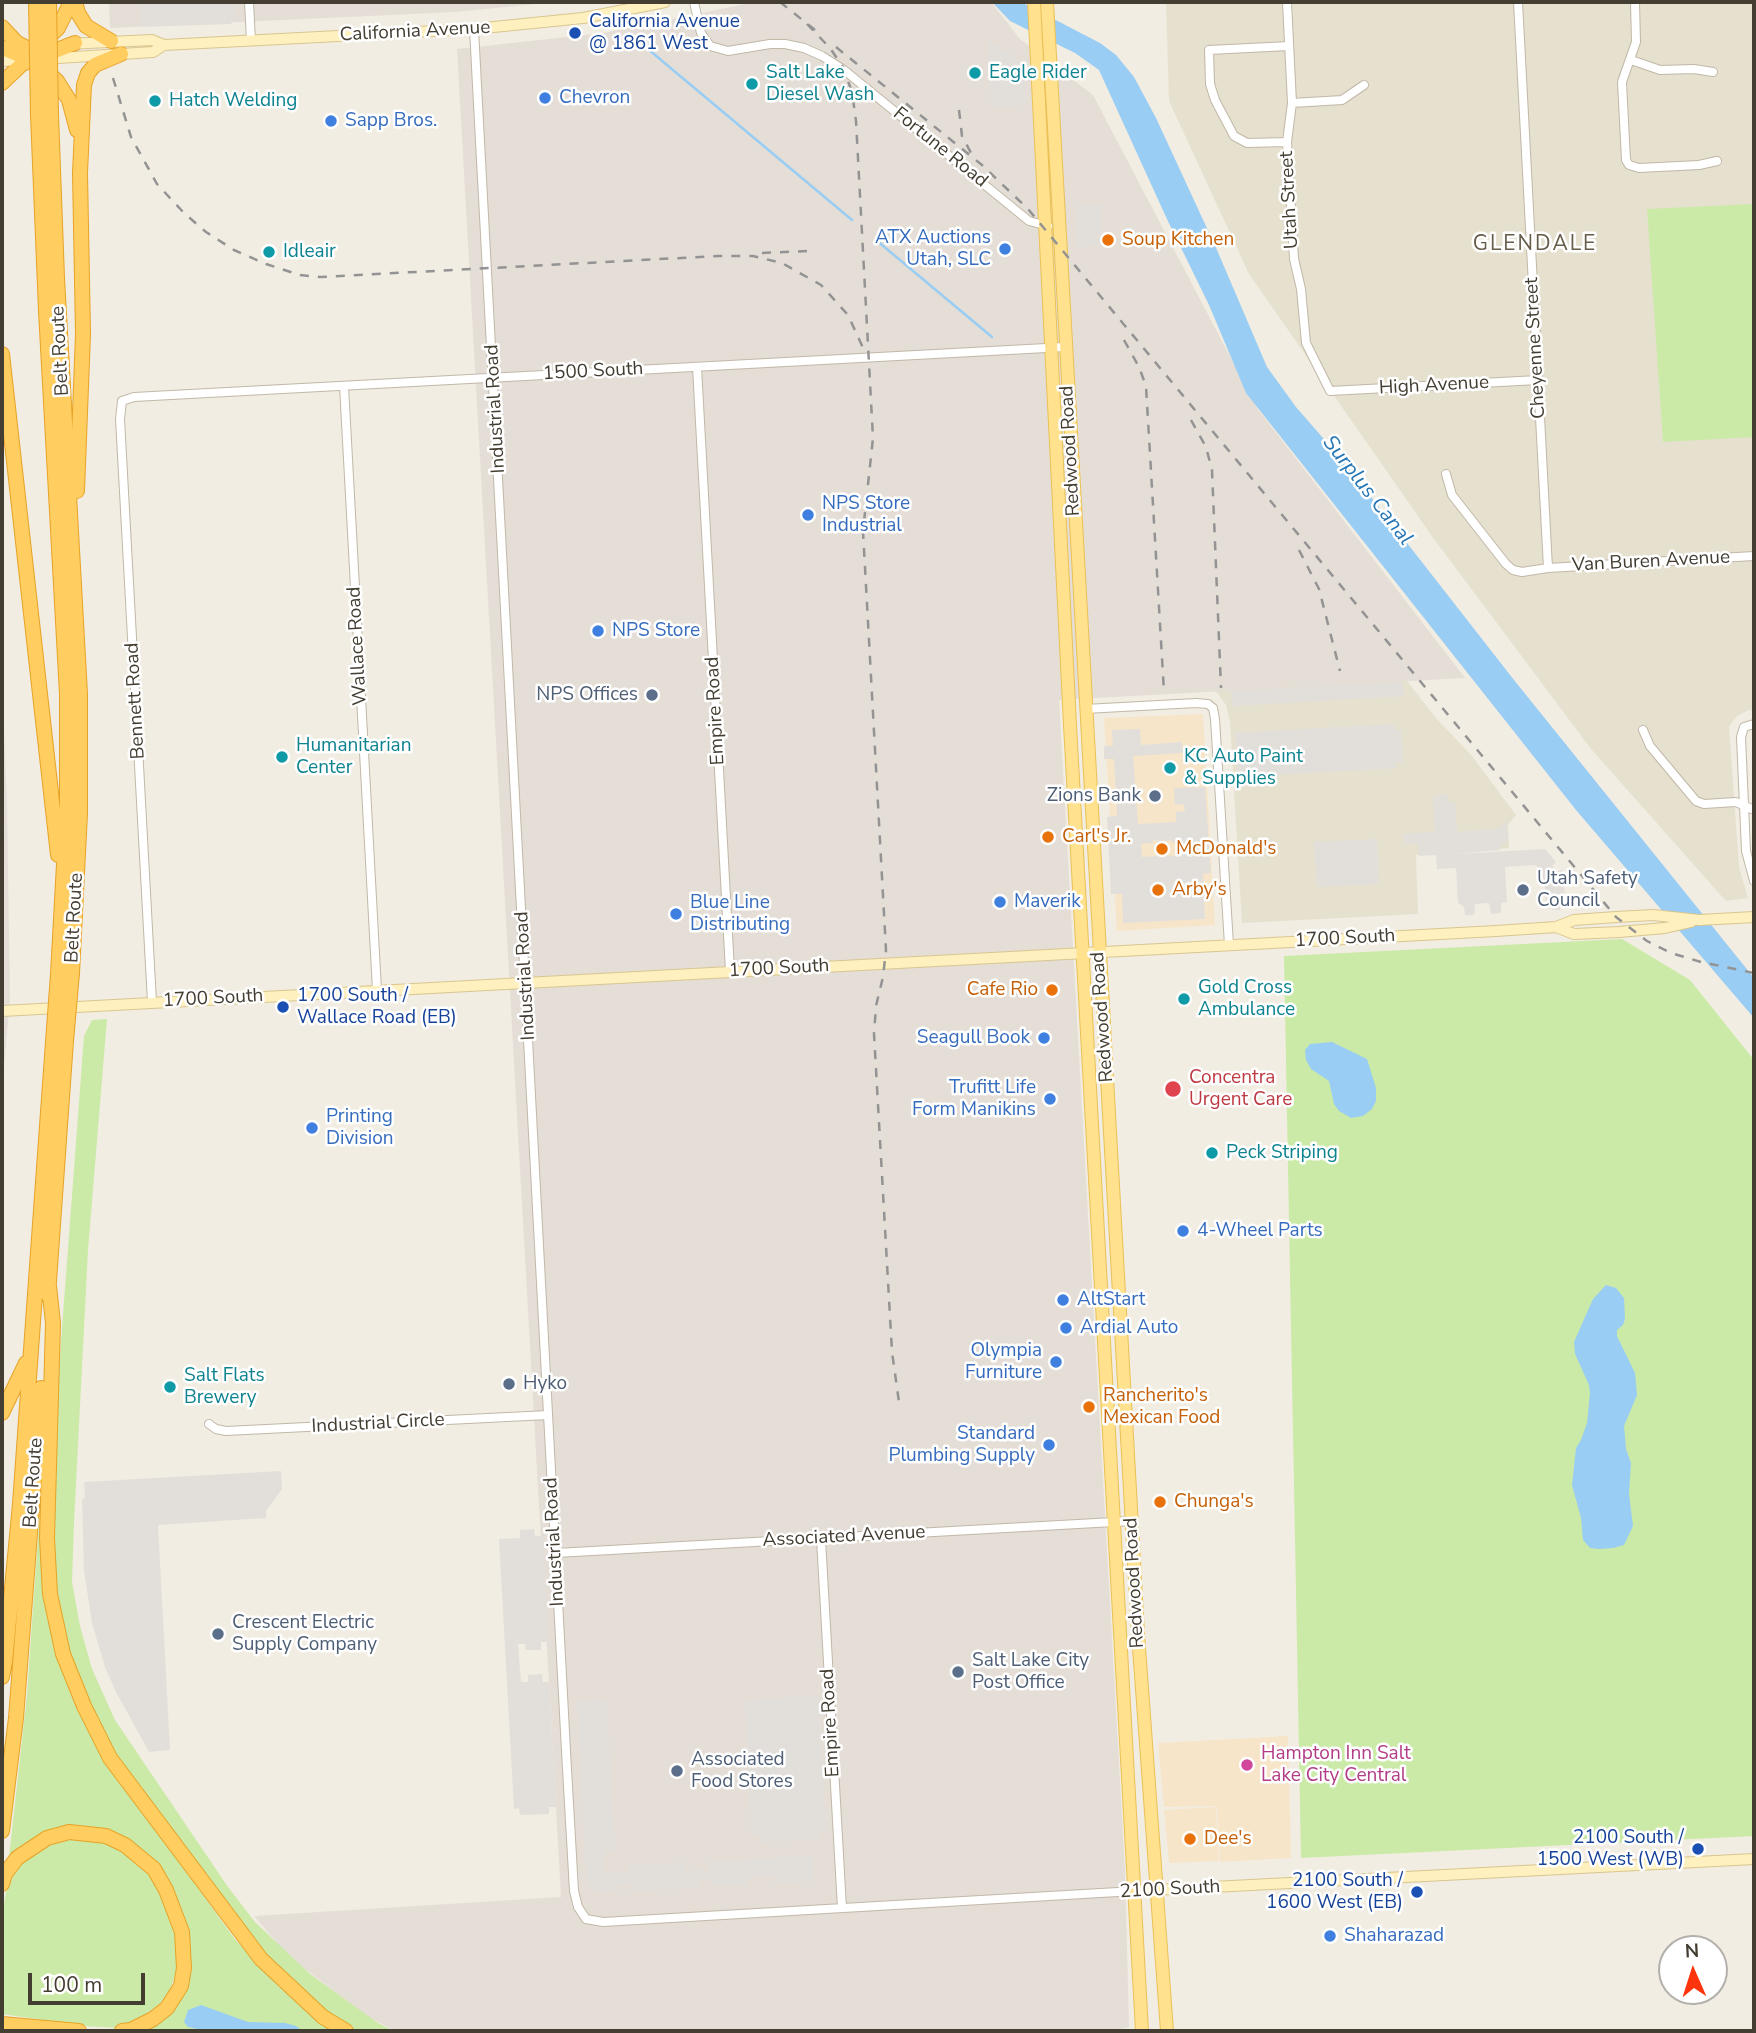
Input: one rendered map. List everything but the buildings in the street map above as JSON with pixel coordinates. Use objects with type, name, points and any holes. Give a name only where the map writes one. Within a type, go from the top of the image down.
[{"type":"highway","name":"Belt Route","points":[[2,1677],[20,1504],[80,779],[74,564],[57,278],[36,2]]},
{"type":"highway","name":"Belt Route","points":[[49,2],[44,115],[46,311],[66,695],[67,809],[63,902],[65,974]]},
{"type":"highway","points":[[73,2],[86,26],[111,41]]},
{"type":"highway","points":[[2,83],[13,71],[18,52],[52,34],[73,2]]},
{"type":"highway","points":[[2,27],[18,52],[53,77],[69,100],[75,121],[80,173],[83,334],[74,564]]},
{"type":"highway","points":[[18,52],[75,43]]},
{"type":"highway","points":[[18,52],[60,57]]},
{"type":"highway","points":[[80,173],[86,79],[95,65],[121,54]]},
{"type":"highway","points":[[2,354],[63,902]]},
{"type":"highway","name":"Belt Route","points":[[2,1831],[23,1647],[49,1286],[60,1042]]},
{"type":"highway","points":[[49,1286],[53,1323],[47,1538],[50,1594],[63,1654],[84,1706],[110,1758],[185,1858],[261,1959],[323,2017],[346,2031]]},
{"type":"highway","points":[[2,1413],[32,1349]]},
{"type":"highway","points":[[2,1884],[5,1874],[17,1858],[47,1838],[69,1832],[106,1836],[125,1845],[154,1870],[166,1890],[182,1931],[184,1968],[181,1986],[166,2008],[153,2019],[122,2031]]},
{"type":"highway","points":[[2,2025],[25,2031]]},
{"type":"highway","points":[[2,2025],[79,2031]]},
{"type":"main road","name":"Redwood Road","points":[[1041,4],[1036,49],[1050,347],[1142,2031]]},
{"type":"main road","name":"Redwood Road","points":[[1041,4],[1050,57],[1144,1740],[1167,2031]]},
{"type":"street","points":[[250,2],[251,41]]},
{"type":"street","name":"California Avenue","points":[[75,43],[152,40],[164,45],[474,29],[583,18],[665,2]]},
{"type":"street","name":"Fortune Road","points":[[694,2],[703,38],[714,48],[728,51],[785,44],[822,56],[844,70],[1029,221],[1045,227]]},
{"type":"street","name":"Utah Street","points":[[1287,2],[1292,103],[1287,142],[1294,259],[1301,289],[1306,343],[1330,391]]},
{"type":"street","name":"Cheyenne Street","points":[[1518,2],[1548,568]]},
{"type":"street","points":[[1635,2],[1636,42],[1621,91],[1625,153],[1629,165],[1639,168],[1675,167],[1717,161]]},
{"type":"street","name":"Industrial Road","points":[[474,29],[575,1891],[578,1907],[586,1919]]},
{"type":"street","name":"California Avenue","points":[[60,57],[153,52],[164,45]]},
{"type":"street","points":[[1287,142],[1247,143],[1234,136],[1215,100],[1210,84],[1209,50],[1289,46]]},
{"type":"street","points":[[1631,60],[1660,70],[1694,69],[1713,72]]},
{"type":"street","points":[[1292,103],[1342,100],[1364,85]]},
{"type":"street","points":[[1045,227],[1059,226]]},
{"type":"street","name":"1500 South","points":[[122,401],[134,397],[1065,346]]},
{"type":"street","name":"Empire Road","points":[[697,367],[730,971]]},
{"type":"street","name":"High Avenue","points":[[1330,391],[1538,380]]},
{"type":"street","name":"Wallace Road","points":[[344,386],[377,990]]},
{"type":"street","name":"Bennett Road","points":[[122,401],[120,419],[152,1002]]},
{"type":"street","name":"Van Buren Avenue","points":[[1446,474],[1452,495],[1513,570],[1522,572],[1548,568],[1754,556]]},
{"type":"street","points":[[1085,709],[1196,703],[1211,706],[1216,719],[1229,945]]},
{"type":"street","points":[[1751,724],[1741,737],[1746,857],[1754,881]]},
{"type":"street","points":[[1643,730],[1650,746],[1696,802],[1736,802],[1754,810]]},
{"type":"street","name":"1700 South","points":[[2,1011],[1556,927],[1574,920],[1653,915],[1699,920],[1754,917]]},
{"type":"street","name":"1700 South","points":[[1556,927],[1574,934],[1665,928],[1699,920]]},
{"type":"street","name":"Industrial Circle","points":[[209,1424],[226,1431],[548,1415]]},
{"type":"street","name":"Associated Avenue","points":[[556,1553],[1132,1521]]},
{"type":"street","name":"Empire Road","points":[[821,1539],[842,1908]]},
{"type":"street","name":"2100 South","points":[[586,1919],[610,1922],[1754,1859]]},
{"type":"shaded area","points":[[109,2],[557,2],[455,12],[110,28]]},
{"type":"shaded area","points":[[141,2],[240,2],[231,24],[142,27]]},
{"type":"shaded area","points":[[755,2],[991,2],[1020,39],[1093,95],[1257,408],[1465,678],[1059,700],[1125,1870],[1129,2027],[1113,2031],[395,2031],[368,2017],[289,1957],[254,1916],[561,1897],[457,49],[603,33]]},
{"type":"shaded area","points":[[1166,2],[1754,2],[1754,711],[1749,710],[1737,716],[1729,726],[1739,867],[1748,898],[1726,901],[1591,749],[1434,539],[1249,274],[1169,101]]},
{"type":"shaded area","points":[[988,39],[1024,66],[1026,105],[992,107]]},
{"type":"shaded area","points":[[1101,204],[1103,245],[1078,247],[1076,206]]},
{"type":"shaded area","points":[[1407,681],[1436,718],[1472,756],[1516,815],[1508,825],[1509,848],[1416,855],[1418,914],[1242,923],[1230,722],[1226,705],[1216,691]]},
{"type":"shaded area","points":[[1402,682],[1404,696],[1232,706],[1231,691]]},
{"type":"shaded area","points":[[2,683],[10,1000],[2,1088]]},
{"type":"shaded area","points":[[1203,714],[1215,925],[1117,931],[1104,718]]},
{"type":"shaded area","points":[[1394,724],[1395,730],[1401,730],[1403,762],[1396,762],[1397,768],[1238,777],[1235,733]]},
{"type":"shaded area","points":[[1140,729],[1141,745],[1182,742],[1183,753],[1133,756],[1138,824],[1176,822],[1176,812],[1185,811],[1184,804],[1175,805],[1174,788],[1205,787],[1211,873],[1203,874],[1205,919],[1123,923],[1122,894],[1111,894],[1107,817],[1117,816],[1114,759],[1104,759],[1104,746],[1113,746],[1112,730]],"holes":[[[1153,840],[1157,843],[1171,840],[1181,842],[1182,855],[1142,857],[1141,844],[1153,843]]]},
{"type":"shaded area","points":[[1447,794],[1449,802],[1455,802],[1457,832],[1497,829],[1507,822],[1508,838],[1505,843],[1500,844],[1500,850],[1455,854],[1545,849],[1556,862],[1552,866],[1557,871],[1563,870],[1565,899],[1560,900],[1560,910],[1552,910],[1551,901],[1546,901],[1544,880],[1536,865],[1505,867],[1507,902],[1501,903],[1501,913],[1491,914],[1489,903],[1475,904],[1474,915],[1465,915],[1464,907],[1458,903],[1456,868],[1437,869],[1436,855],[1419,856],[1418,843],[1404,844],[1404,834],[1435,832],[1433,796]]},
{"type":"shaded area","points":[[1377,839],[1379,884],[1317,887],[1314,842]]},
{"type":"shaded area","points":[[281,1471],[282,1489],[266,1511],[266,1518],[158,1525],[170,1750],[149,1752],[116,1692],[105,1667],[92,1623],[84,1570],[84,1482]]},
{"type":"shaded area","points":[[534,1529],[535,1536],[542,1536],[548,1642],[541,1642],[541,1650],[526,1650],[525,1644],[518,1644],[521,1682],[528,1682],[528,1675],[542,1674],[543,1682],[549,1682],[556,1807],[549,1807],[549,1814],[520,1815],[519,1808],[514,1809],[499,1539],[520,1538],[520,1530]]},
{"type":"shaded area","points":[[818,1696],[826,1831],[819,1831],[819,1838],[759,1842],[759,1834],[752,1834],[745,1700]]},
{"type":"shaded area","points":[[606,1699],[615,1850],[603,1851],[604,1874],[627,1873],[627,1866],[685,1863],[686,1871],[709,1870],[709,1862],[813,1856],[814,1881],[775,1883],[775,1876],[748,1877],[748,1885],[712,1886],[712,1879],[698,1880],[698,1887],[631,1891],[630,1883],[618,1884],[618,1891],[594,1893],[594,1885],[587,1886],[577,1701]]},
{"type":"shaded area","points":[[1288,1736],[1291,1858],[1220,1862],[1217,1806],[1164,1807],[1158,1743]]},
{"type":"shaded area","points":[[1216,1807],[1219,1861],[1169,1863],[1164,1810]]},
{"type":"green space","points":[[1754,204],[1754,437],[1663,442],[1647,209]]},
{"type":"green space","points":[[1622,939],[1690,980],[1754,1060],[1754,1836],[1301,1858],[1284,956]]},
{"type":"green space","points":[[107,1019],[88,1250],[72,1582],[92,1669],[115,1720],[228,1887],[255,1922],[310,1974],[378,2023],[394,2031],[356,2031],[331,2017],[262,1957],[116,1761],[72,1671],[51,1580],[55,1421],[84,1036],[92,1020]]},
{"type":"green space","points":[[40,1507],[41,1551],[56,1653],[71,1695],[100,1752],[234,1938],[279,1987],[336,2031],[134,2031],[153,2020],[188,1966],[156,1867],[86,1827],[9,1857],[27,1695]]},
{"type":"green space","points":[[67,1837],[110,1841],[145,1868],[158,1887],[176,1934],[179,1963],[170,1990],[160,2004],[133,2023],[116,2028],[84,2026],[2,2014],[2,1920],[6,1891],[23,1861],[35,1851]]},
{"type":"water","points":[[992,2],[1021,2],[1100,43],[1116,55],[1134,77],[1156,118],[1217,250],[1267,367],[1296,407],[1343,461],[1514,680],[1754,978],[1754,1018],[1576,810],[1246,393],[1209,305],[1099,70],[1075,53],[1010,21]]},
{"type":"water","points":[[1332,1042],[1367,1059],[1376,1088],[1376,1101],[1372,1109],[1363,1116],[1351,1118],[1339,1111],[1334,1104],[1329,1081],[1311,1069],[1306,1060],[1305,1050],[1310,1044]]},
{"type":"water","points":[[1606,1285],[1616,1288],[1624,1298],[1625,1319],[1617,1330],[1617,1336],[1635,1373],[1637,1395],[1624,1426],[1626,1449],[1631,1463],[1629,1494],[1633,1526],[1624,1545],[1599,1549],[1590,1548],[1583,1540],[1581,1518],[1572,1485],[1576,1448],[1587,1423],[1590,1393],[1575,1354],[1574,1342],[1593,1299]]},
{"type":"water","points":[[201,2005],[248,2022],[285,2023],[303,2031],[206,2031],[188,2027],[184,2022],[188,2010]]},
{"type":"waterway","points":[[630,34],[852,220]]},
{"type":"waterway","points":[[876,240],[992,337]]},
{"type":"railway","points":[[780,2],[815,30]]},
{"type":"railway","points":[[807,24],[830,48],[843,67],[852,92],[856,121],[873,438],[863,531],[886,950],[874,1034],[892,1352],[899,1402]]},
{"type":"railway","points":[[836,47],[982,165],[1028,209],[1616,917],[1647,941],[1671,953],[1754,973]]},
{"type":"railway","points":[[113,78],[131,137],[157,184],[206,232],[234,250],[266,264],[300,275],[320,277],[753,256],[782,263],[821,285],[848,315],[864,350]]},
{"type":"railway","points":[[959,110],[962,136],[971,153]]},
{"type":"railway","points":[[762,253],[808,251]]},
{"type":"railway","points":[[1124,340],[1146,386],[1164,692]]},
{"type":"railway","points":[[1191,420],[1206,447],[1212,470],[1221,688]]},
{"type":"railway","points":[[1299,550],[1319,589],[1340,671]]},
{"type":"place","name":"California Avenue @ 1861 West","points":[[575,33]]},
{"type":"place","name":"Eagle Rider","points":[[975,73]]},
{"type":"place","name":"Salt Lake Diesel Wash","points":[[752,84]]},
{"type":"place","name":"Chevron","points":[[545,98]]},
{"type":"place","name":"Hatch Welding","points":[[155,101]]},
{"type":"place","name":"Sapp Bros.","points":[[331,121]]},
{"type":"place","name":"Soup Kitchen","points":[[1108,240]]},
{"type":"place","name":"ATX Auctions Utah, SLC","points":[[1005,249]]},
{"type":"place","name":"Idleair","points":[[269,252]]},
{"type":"place","name":"NPS Store Industrial","points":[[808,515]]},
{"type":"place","name":"NPS Store","points":[[598,631]]},
{"type":"place","name":"NPS Offices","points":[[652,695]]},
{"type":"place","name":"Humanitarian Center","points":[[282,757]]},
{"type":"place","name":"KC Auto Paint & Supplies","points":[[1170,768]]},
{"type":"place","name":"Zions Bank","points":[[1155,796]]},
{"type":"place","name":"Carl's Jr.","points":[[1048,837]]},
{"type":"place","name":"McDonald's","points":[[1162,849]]},
{"type":"place","name":"Arby's","points":[[1158,890]]},
{"type":"place","name":"Utah Safety Council","points":[[1523,890]]},
{"type":"place","name":"Maverik","points":[[1000,902]]},
{"type":"place","name":"Blue Line Distributing","points":[[676,914]]},
{"type":"place","name":"Cafe Rio","points":[[1052,990]]},
{"type":"place","name":"Gold Cross Ambulance","points":[[1184,999]]},
{"type":"place","name":"1700 South / Wallace Road (EB)","points":[[283,1007]]},
{"type":"place","name":"Seagull Book","points":[[1044,1038]]},
{"type":"place","name":"Concentra Urgent Care","points":[[1173,1089]]},
{"type":"place","name":"Trufitt Life Form Manikins","points":[[1050,1099]]},
{"type":"place","name":"Printing Division","points":[[312,1128]]},
{"type":"place","name":"Peck Striping","points":[[1212,1153]]},
{"type":"place","name":"4-Wheel Parts","points":[[1183,1231]]},
{"type":"place","name":"AltStart","points":[[1063,1300]]},
{"type":"place","name":"Ardial Auto","points":[[1066,1328]]},
{"type":"place","name":"Olympia Furniture","points":[[1056,1362]]},
{"type":"place","name":"Hyko","points":[[509,1384]]},
{"type":"place","name":"Salt Flats Brewery","points":[[170,1387]]},
{"type":"place","name":"Rancherito's Mexican Food","points":[[1089,1407]]},
{"type":"place","name":"Standard Plumbing Supply","points":[[1049,1445]]},
{"type":"place","name":"Chunga's","points":[[1160,1502]]},
{"type":"place","name":"Crescent Electric Supply Company","points":[[218,1634]]},
{"type":"place","name":"Salt Lake City Post Office","points":[[958,1672]]},
{"type":"place","name":"Hampton Inn Salt Lake City Central","points":[[1247,1765]]},
{"type":"place","name":"Associated Food Stores","points":[[677,1771]]},
{"type":"place","name":"Dee's","points":[[1190,1839]]},
{"type":"place","name":"2100 South / 1500 West (WB)","points":[[1698,1849]]},
{"type":"place","name":"2100 South / 1600 West (EB)","points":[[1417,1892]]},
{"type":"place","name":"Shaharazad","points":[[1330,1936]]},
{"type":"district","name":"GLENDALE","points":[[1535,245]]},
{"type":"water label","name":"Surplus Canal","points":[[1367,491]]}]
